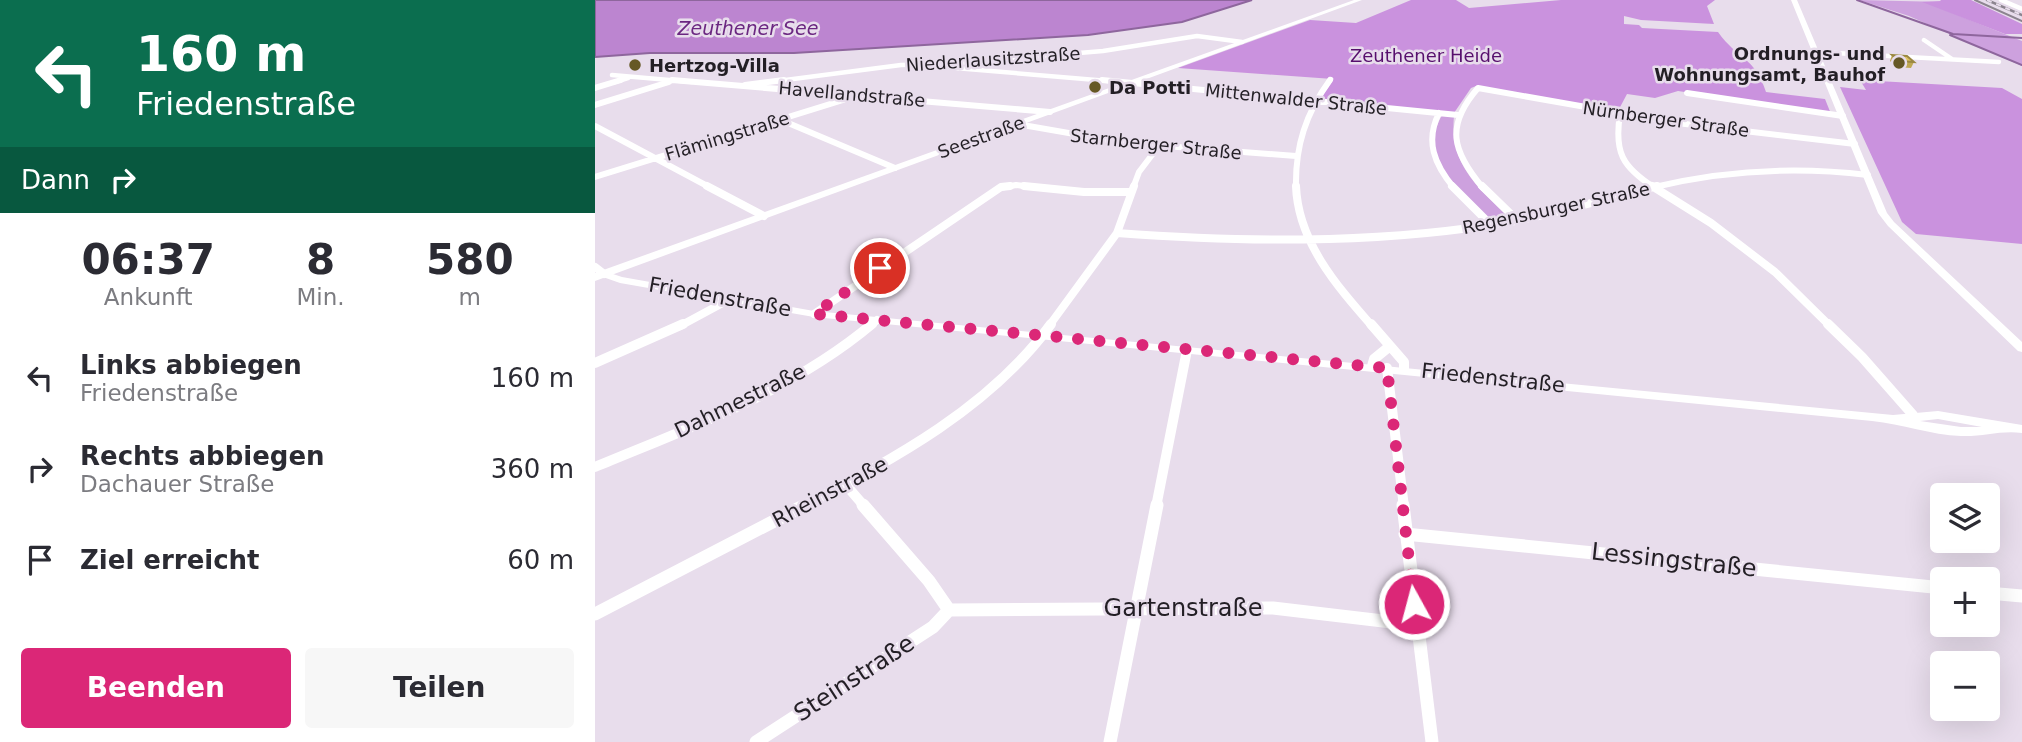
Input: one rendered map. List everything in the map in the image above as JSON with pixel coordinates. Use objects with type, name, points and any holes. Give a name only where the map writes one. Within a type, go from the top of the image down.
[{"type":"main road","name":"Seestraße","points":[[598,273],[764,216],[1359,0]]},
{"type":"street","points":[[1794,0],[1883,213],[2022,348]]},
{"type":"street","points":[[2001,0],[2022,9]]},
{"type":"street","name":"Niederlausitzstraße","points":[[745,85],[901,65],[931,66],[1103,51],[1189,37],[1242,42]]},
{"type":"street","points":[[1924,40],[1952,60]]},
{"type":"street","points":[[1816,52],[1999,62]]},
{"type":"street","name":"Mittenwalder Straße","points":[[931,66],[1134,81],[1458,115]]},
{"type":"street","points":[[820,91],[823,90],[825,74]]},
{"type":"street","name":"Havellandstraße","points":[[612,75],[1050,111]]},
{"type":"street","points":[[595,88],[632,77]]},
{"type":"street","points":[[1331,79],[1303,122],[1296,156],[1295,190],[1309,238],[1319,258],[1404,362],[1404,369]]},
{"type":"street","points":[[595,105],[672,80]]},
{"type":"street","name":"Nürnberger Straße","points":[[1458,115],[1478,88],[1621,114],[1855,144]]},
{"type":"street","points":[[1687,93],[1843,116]]},
{"type":"street","name":"Flämingstraße","points":[[595,177],[860,95]]},
{"type":"street","points":[[1439,113],[1431,134],[1440,168],[1447,179],[1491,225]]},
{"type":"street","points":[[1621,114],[1617,123],[1620,155],[1633,174],[1711,223],[1775,272],[1862,357],[1913,415]]},
{"type":"street","points":[[1458,115],[1456,142],[1464,163],[1483,188],[1517,220]]},
{"type":"street","points":[[781,120],[895,168]]},
{"type":"street","name":"Starnberger Straße","points":[[1017,124],[1090,138],[1159,147],[1296,156]]},
{"type":"street","points":[[595,126],[764,216]]},
{"type":"street","name":"Rheinstraße","points":[[595,614],[846,485],[920,442],[968,408],[1007,374],[1041,336],[1117,233],[1139,172],[1159,147]]},
{"type":"street","name":"Regensburger Straße","points":[[1117,233],[1191,238],[1374,236],[1491,225],[1715,174],[1753,170],[1806,170],[1868,176]]},
{"type":"street","points":[[814,314],[1000,187],[1016,185],[1076,191],[1131,192]]},
{"type":"street","name":"Friedenstraße","points":[[598,273],[620,280],[814,314],[1404,369],[1893,419],[1958,433],[2005,427]]},
{"type":"street","points":[[595,363],[665,334],[730,299]]},
{"type":"street","name":"Dahmestraße","points":[[595,467],[780,385],[823,360],[877,320]]},
{"type":"street","points":[[1372,366],[1374,359],[1390,346]]},
{"type":"street","points":[[1110,742],[1187,350]]},
{"type":"street","points":[[1387,368],[1432,742]]},
{"type":"street","name":"Friedenstraße","points":[[1893,419],[1913,415],[1955,416],[2022,429]]},
{"type":"street","points":[[846,485],[929,582],[949,610]]},
{"type":"street","name":"Lessingstraße","points":[[1405,534],[1930,587]]},
{"type":"street","points":[[2000,594],[2022,596]]},
{"type":"street","name":"Gartenstraße","points":[[949,610],[1273,608],[1416,625]]},
{"type":"street","name":"Steinstraße","points":[[756,742],[933,627],[949,610]]},
{"type":"shaded area","points":[[1859,0],[1944,2],[1925,2],[2022,41],[2022,66],[1909,16]]},
{"type":"shaded area","points":[[1442,115],[1454,116],[1456,148],[1468,174],[1510,219],[1492,222],[1446,173],[1435,149],[1434,136]]},
{"type":"green space","name":"Zeuthener Heide","points":[[1411,0],[1456,0],[1469,8],[1561,0],[1715,0],[1707,6],[1714,24],[1641,20],[1624,16],[1624,24],[1639,25],[1642,28],[1718,32],[1756,71],[1766,92],[1825,99],[1831,114],[1678,91],[1655,98],[1627,94],[1618,111],[1476,86],[1471,88],[1454,113],[1317,100],[1333,79],[1178,68],[1310,20],[1356,23]]},
{"type":"green space","points":[[1971,0],[2022,24],[2022,34],[2005,34],[1922,2]]},
{"type":"green space","points":[[1860,80],[2002,88],[2022,99],[2022,244],[1916,234],[1902,222],[1840,87],[1866,90]]},
{"type":"water","name":"Zeuthener See","points":[[595,0],[1252,0],[1182,22],[1088,35],[794,53],[650,53],[595,57]]},
{"type":"building","points":[[1892,55],[1907,56],[1914,62],[1899,61]]},
{"type":"waterway","points":[[1857,0],[1953,34],[2022,38]]},
{"type":"waterway","points":[[1950,35],[2022,65]]},
{"type":"tram line","points":[[1975,0],[2022,21]]},
{"type":"railway","points":[[1987,0],[2022,15]]},
{"type":"place","name":"Ordnungs- und Wohnungsamt, Bauhof","points":[[1899,63]]},
{"type":"place","name":"Hertzog-Villa","points":[[635,65]]},
{"type":"place","name":"Da Potti","points":[[1095,87]]},
{"type":"route","points":[[880,268],[814,314],[1387,368],[1414,604]]}]
